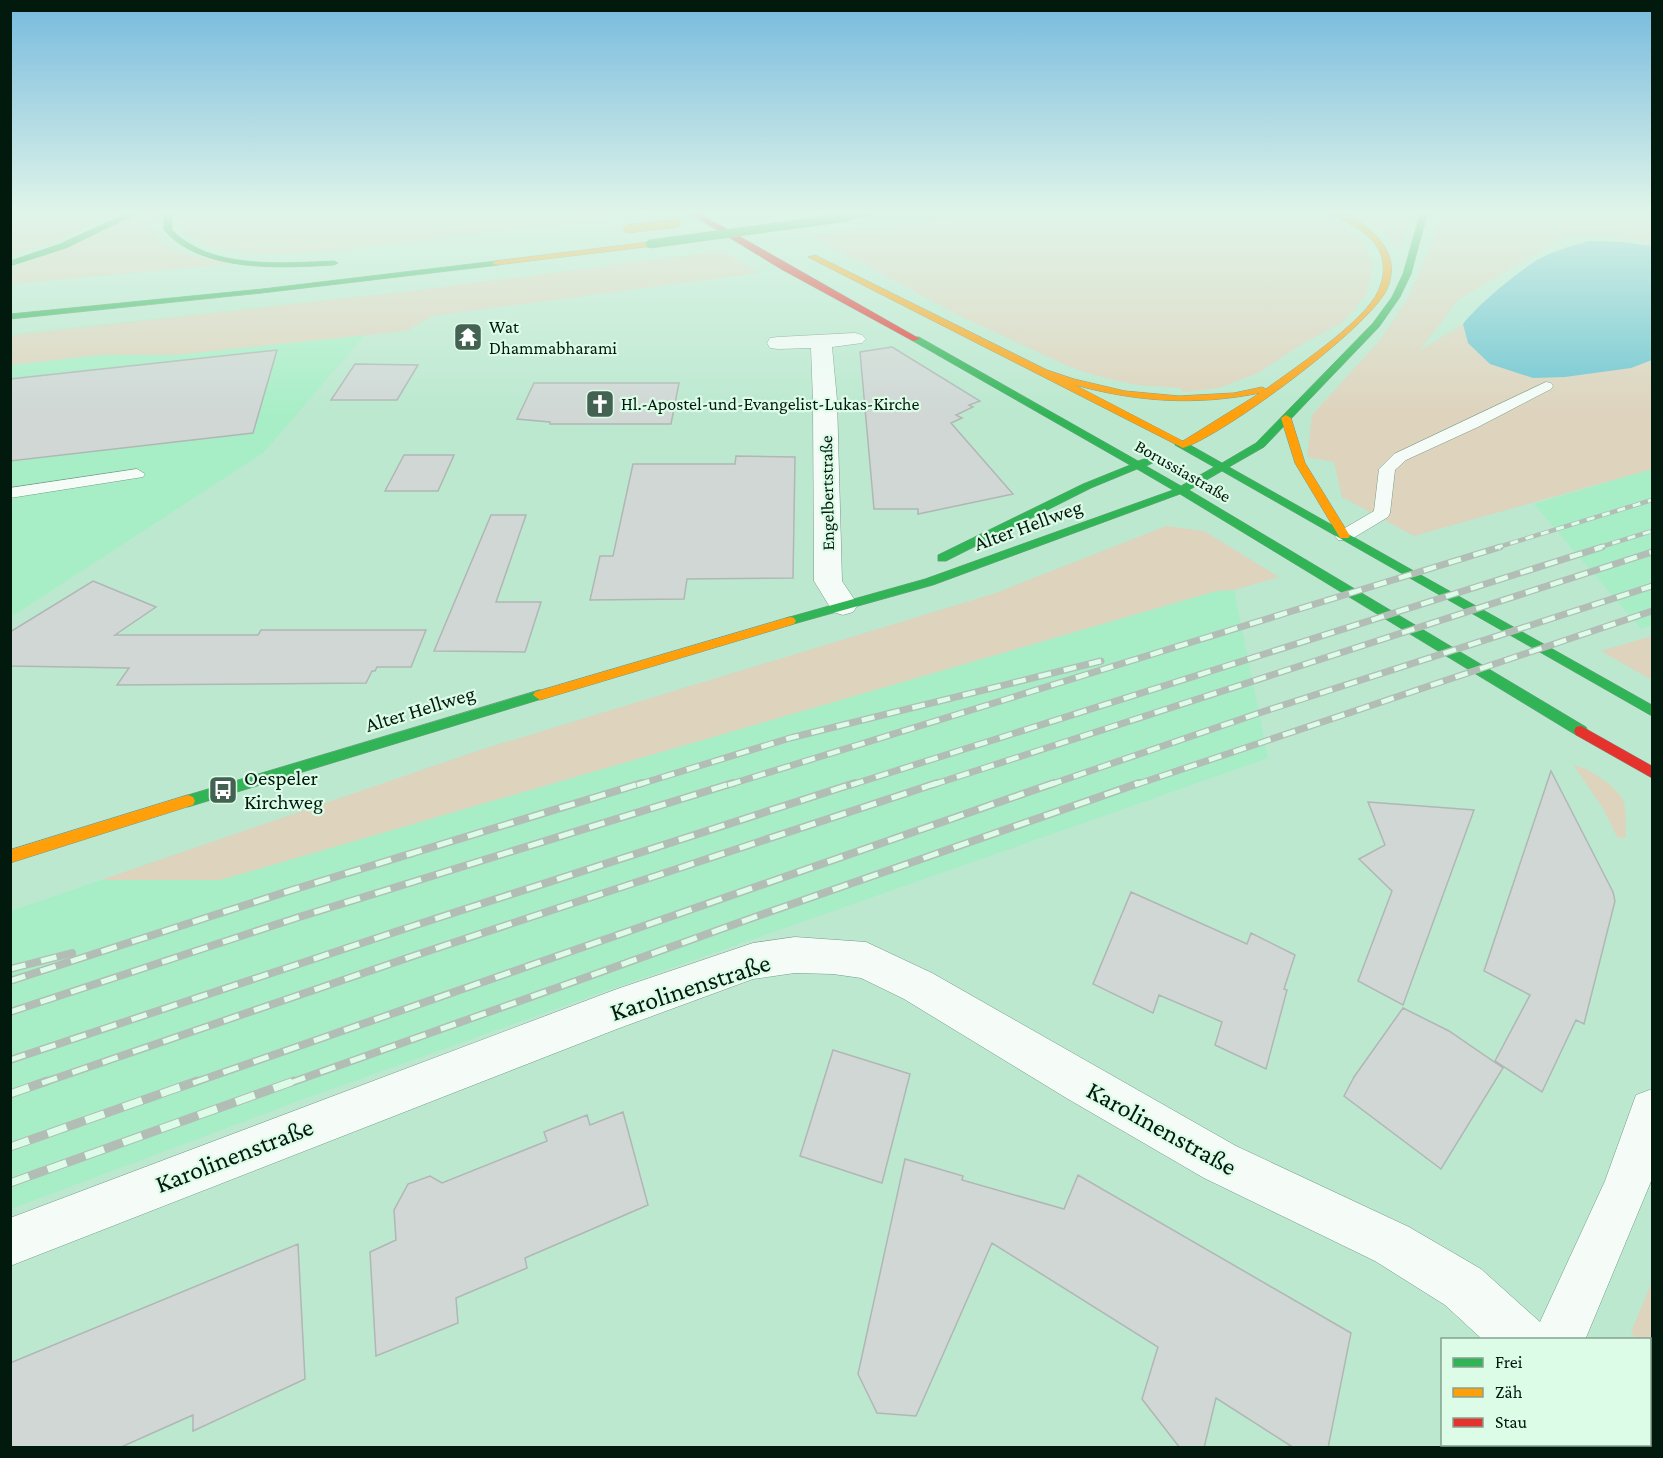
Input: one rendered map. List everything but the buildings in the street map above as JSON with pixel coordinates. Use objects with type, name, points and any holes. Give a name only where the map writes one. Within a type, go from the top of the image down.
[{"type":"main road","points":[[10,317],[366,279]]},
{"type":"main road","name":"Borussiastraße","points":[[806,279],[951,358],[1181,490],[1653,773]]},
{"type":"main road","name":"Borussiastraße","points":[[857,279],[1044,372],[1183,445],[1653,711]]},
{"type":"main road","name":"Alter Hellweg","points":[[843,605],[1000,531],[1087,486],[1139,466],[1212,429],[1278,385],[1348,328],[1374,304],[1385,286],[1386,279]]},
{"type":"main road","name":"Alter Hellweg","points":[[10,857],[223,790],[843,605],[929,582],[1181,490],[1260,445],[1376,325],[1396,297],[1403,279]]},
{"type":"main road","points":[[1044,372],[1098,390],[1166,399],[1208,400],[1247,395],[1278,385]]},
{"type":"main road","points":[[1286,418],[1300,463],[1344,537]]},
{"type":"street","points":[[778,343],[855,339]]},
{"type":"street","name":"Engelbertstraße","points":[[821,341],[825,400],[828,581],[843,605]]},
{"type":"street","name":"Karolinenstraße","points":[[10,1242],[606,1013],[753,961],[795,955],[832,956],[866,960],[918,986],[1220,1162],[1392,1244],[1463,1287],[1520,1338]]},
{"type":"street","points":[[1560,1338],[1626,1188],[1653,1111]]},
{"type":"lane","points":[[1344,537],[1382,513],[1387,469],[1400,458],[1546,386]]},
{"type":"lane","points":[[10,494],[137,474]]},
{"type":"shaded area","points":[[11,279],[66,279],[11,284]]},
{"type":"shaded area","points":[[504,279],[713,279],[432,316],[407,331],[175,355],[100,355],[11,365],[11,335]]},
{"type":"shaded area","points":[[891,279],[1370,279],[1367,294],[1342,323],[1302,344],[1258,373],[1219,388],[1183,392],[1180,388],[1138,385],[1070,367],[956,314]]},
{"type":"shaded area","points":[[1416,279],[1493,279],[1458,300],[1419,351],[1463,324],[1468,343],[1631,368],[1652,360],[1652,469],[1414,536],[1342,497],[1334,462],[1307,457],[1312,415],[1379,341],[1408,298]]},
{"type":"shaded area","points":[[402,292],[263,453],[11,617],[11,334]]},
{"type":"shaded area","points":[[1652,469],[1652,625],[1641,629],[1534,504]]},
{"type":"shaded area","points":[[1166,526],[1204,531],[1279,577],[1234,590],[1216,591],[220,880],[101,880],[483,749],[996,593]]},
{"type":"shaded area","points":[[1234,590],[1268,758],[301,1100],[11,1209],[11,911],[101,880],[220,880],[1216,591]]},
{"type":"shaded area","points":[[1652,636],[1652,680],[1601,651]]},
{"type":"shaded area","points":[[1574,766],[1594,773],[1620,795],[1625,809],[1626,838],[1617,837],[1604,810]]},
{"type":"shaded area","points":[[1652,1282],[1652,1347],[1651,1338],[1635,1338],[1631,1332]]},
{"type":"water","points":[[1511,279],[1652,279],[1652,360],[1631,368],[1565,377],[1533,378],[1490,364],[1468,343],[1463,324]]},
{"type":"railway","points":[[1495,548],[1652,500]]},
{"type":"railway","points":[[1597,548],[1652,531]]},
{"type":"railway","points":[[728,785],[1500,547]]},
{"type":"railway","points":[[851,785],[1602,547]]},
{"type":"railway","points":[[932,785],[1652,552]]},
{"type":"railway","points":[[1049,785],[1259,713],[1652,586]]},
{"type":"railway","points":[[1135,785],[1652,611]]},
{"type":"railway","points":[[637,785],[790,738],[1101,661]]},
{"type":"railway","points":[[10,981],[292,890],[642,783]]},
{"type":"railway","points":[[10,1012],[296,918],[733,783]]},
{"type":"railway","points":[[10,1060],[419,924],[855,783]]},
{"type":"railway","points":[[42,1083],[419,954],[937,783]]},
{"type":"railway","points":[[193,1083],[1054,783]]},
{"type":"railway","points":[[290,1083],[1139,783]]},
{"type":"railway","points":[[10,969],[72,953]]},
{"type":"railway","points":[[10,1094],[47,1081]]},
{"type":"railway","points":[[10,1147],[197,1081]]},
{"type":"railway","points":[[10,1183],[294,1081]]},
{"type":"traffic: fast","points":[[10,317],[362,279]]},
{"type":"traffic: fast","points":[[1222,467],[1260,445],[1376,325],[1396,297],[1405,279]]},
{"type":"traffic: fast","points":[[916,339],[1181,490],[1581,731]]},
{"type":"traffic: fast","points":[[1179,443],[1652,711]]},
{"type":"traffic: fast","points":[[942,558],[1087,486],[1153,459]]},
{"type":"traffic: fast","points":[[790,621],[929,582],[991,561],[1181,490],[1222,467]]},
{"type":"traffic: fast","points":[[188,801],[540,695]]},
{"type":"traffic: slow","points":[[856,279],[1044,372],[1179,443]]},
{"type":"traffic: slow","points":[[1183,445],[1245,408],[1304,366],[1362,317],[1379,296],[1386,279]]},
{"type":"traffic: slow","points":[[1044,372],[1098,388],[1152,398],[1206,399],[1262,390]]},
{"type":"traffic: slow","points":[[1286,418],[1300,463],[1344,536]]},
{"type":"traffic: slow","points":[[540,695],[790,621]]},
{"type":"traffic: slow","points":[[10,857],[188,801]]},
{"type":"traffic: jam","points":[[806,279],[916,339]]},
{"type":"traffic: jam","points":[[1581,731],[1652,773]]},
{"type":"place","name":"Wat Dhammabharami","points":[[468,337]]},
{"type":"place","name":"Hl.-Apostel-und-Evangelist-Lukas-Kirche","points":[[600,404]]},
{"type":"place","name":"Oespeler Kirchweg","points":[[223,790]]}]
